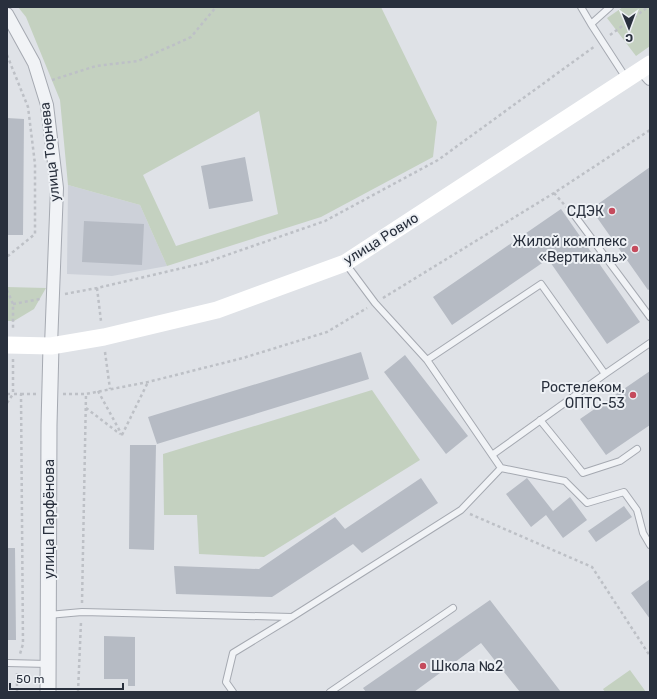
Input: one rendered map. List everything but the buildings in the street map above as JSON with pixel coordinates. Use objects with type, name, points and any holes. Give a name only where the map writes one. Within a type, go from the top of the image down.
[{"type":"main road","name":"улица Ровио","points":[[10,345],[51,346],[104,337],[217,310],[345,263],[627,80],[647,71]]},
{"type":"street","name":"улица Торнева","points":[[7,14],[34,63],[47,105],[57,188],[51,346]]},
{"type":"street","name":"улица Парфёнова","points":[[48,692],[49,425],[51,346]]},
{"type":"lane","points":[[581,7],[627,80]]},
{"type":"lane","points":[[591,24],[610,7]]},
{"type":"lane","points":[[574,216],[650,317]]},
{"type":"lane","points":[[345,263],[375,303],[427,360],[501,468],[565,481],[587,503],[624,492],[637,510],[643,533],[650,545]]},
{"type":"lane","points":[[427,360],[541,284],[604,374]]},
{"type":"lane","points":[[492,455],[604,374],[650,343]]},
{"type":"lane","points":[[540,420],[583,473],[620,462],[636,449]]},
{"type":"lane","points":[[233,692],[226,682],[233,653],[292,618],[460,510],[501,468]]},
{"type":"lane","points":[[330,692],[453,608]]},
{"type":"lane","points":[[48,615],[82,612],[292,618]]},
{"type":"lane","points":[[7,663],[48,664]]},
{"type":"path","points":[[40,84],[96,66],[138,61],[191,37],[216,7]]},
{"type":"path","points":[[13,304],[97,288],[204,263],[326,222],[438,160],[648,7]]},
{"type":"path","points":[[7,55],[28,107],[35,172],[35,234],[8,256],[7,259]]},
{"type":"path","points":[[78,692],[82,612],[86,394],[148,382],[243,358],[327,332],[554,193],[650,130]]},
{"type":"path","points":[[554,193],[574,216]]},
{"type":"path","points":[[7,290],[13,304],[10,345],[13,394],[7,403]]},
{"type":"path","points":[[122,435],[148,382]]},
{"type":"path","points":[[98,391],[122,435]]},
{"type":"path","points":[[7,394],[21,394],[23,644],[17,663],[17,692]]},
{"type":"path","points":[[86,407],[122,435]]},
{"type":"path","points":[[460,510],[592,567],[650,656]]},
{"type":"shaded area","points":[[68,185],[140,205],[167,266],[112,276],[67,274]]},
{"type":"green space","points":[[18,7],[381,7],[437,122],[433,157],[321,217],[167,266],[140,205],[68,185],[60,100],[26,17]],"holes":[[[259,111],[278,214],[176,246],[143,175]]]},
{"type":"green space","points":[[623,7],[650,7],[650,46],[636,56],[607,18]]},
{"type":"green space","points":[[7,287],[46,288],[34,309],[14,321],[7,321]]},
{"type":"green space","points":[[372,390],[420,460],[264,557],[199,554],[197,515],[164,515],[163,454]]},
{"type":"green space","points":[[630,670],[646,692],[605,692],[603,689]]},
{"type":"place","name":"СДЭК","points":[[612,211]]},
{"type":"place","name":"Жилой комплекс «Вертикаль»","points":[[635,249]]},
{"type":"place","name":"Ростелеком, ОПТС-53","points":[[633,395]]},
{"type":"place","name":"Школа №2","points":[[423,666]]}]
